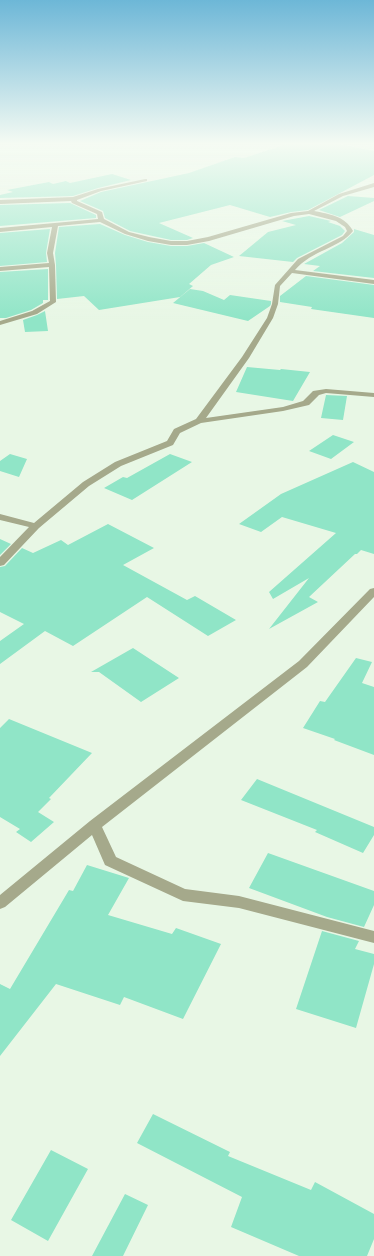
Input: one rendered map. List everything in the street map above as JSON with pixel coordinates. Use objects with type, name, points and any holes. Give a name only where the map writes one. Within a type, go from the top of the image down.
[{"type":"street","points":[[74,202],[100,213],[100,220]]},
{"type":"street","points":[[0,230],[100,220],[127,233],[148,239],[171,243],[187,243],[209,239],[293,214],[308,212],[328,202]]},
{"type":"street","points":[[199,421],[245,358],[270,318],[275,304],[277,286],[300,260],[345,237],[350,231],[348,226],[340,220],[308,212]]},
{"type":"street","points":[[0,323],[30,316],[44,309],[53,302],[52,265],[50,253],[54,225]]},
{"type":"street","points":[[0,269],[52,265]]},
{"type":"street","points":[[289,271],[374,282]]},
{"type":"street","points":[[0,563],[36,526],[86,484],[118,464],[170,443],[178,431],[199,421],[291,407],[306,403],[316,393],[326,391],[374,395]]},
{"type":"street","points":[[0,517],[36,526]]},
{"type":"street","points":[[0,903],[95,825],[303,664],[374,591]]},
{"type":"street","points":[[95,825],[110,861],[183,895],[239,902],[374,937]]},
{"type":"building","points":[[81,202],[324,202],[308,210],[270,217],[230,205],[159,223],[193,238],[187,240],[171,240],[130,231],[105,218],[103,211]]},
{"type":"building","points":[[336,202],[373,202],[340,217],[319,210]]},
{"type":"building","points":[[70,203],[96,215],[96,218],[0,226],[0,205]]},
{"type":"building","points":[[309,216],[331,221],[328,222],[340,226],[345,231],[342,235],[297,258],[293,262],[239,256],[268,232],[296,225],[282,221]]},
{"type":"building","points":[[100,224],[125,235],[148,242],[171,246],[187,246],[204,243],[234,257],[211,265],[189,284],[193,286],[180,297],[99,310],[84,296],[57,299],[55,253],[59,227]]},
{"type":"building","points":[[50,229],[46,253],[47,262],[0,266],[0,233]]},
{"type":"building","points":[[354,229],[374,235],[374,278],[313,271],[320,266],[304,264],[342,243],[354,232]]},
{"type":"building","points":[[48,269],[48,300],[43,300],[43,303],[31,310],[6,318],[0,318],[0,272]]},
{"type":"building","points":[[306,276],[374,285],[374,318],[311,309],[312,307],[280,302],[280,296]]},
{"type":"building","points":[[190,289],[203,291],[224,300],[230,295],[271,301],[271,304],[248,321],[173,303]]},
{"type":"building","points":[[45,311],[48,331],[25,332],[23,320]]},
{"type":"building","points":[[247,367],[310,372],[293,401],[236,392]]},
{"type":"building","points":[[326,395],[347,396],[343,420],[321,418]]},
{"type":"building","points":[[333,435],[354,442],[331,459],[309,451]]},
{"type":"building","points":[[10,454],[27,459],[19,477],[0,471],[0,461]]},
{"type":"building","points":[[170,454],[192,462],[132,500],[104,488],[123,477],[127,478]]},
{"type":"building","points":[[353,462],[374,472],[374,554],[361,550],[355,554],[309,597],[318,602],[269,629],[309,578],[273,599],[269,592],[336,533],[282,517],[261,532],[239,524],[281,494]]},
{"type":"building","points":[[108,524],[154,548],[123,565],[187,600],[195,596],[236,620],[208,636],[147,597],[73,646],[45,631],[0,664],[0,641],[24,624],[0,612],[0,567],[5,566],[22,548],[33,553],[61,540],[68,545]]},
{"type":"building","points":[[0,539],[11,544],[0,555]]},
{"type":"building","points":[[133,648],[179,678],[141,702],[99,672],[91,672]]},
{"type":"building","points":[[356,658],[372,662],[362,683],[374,687],[374,755],[303,728],[320,701],[325,702]]},
{"type":"building","points":[[9,719],[92,753],[49,798],[51,799],[38,812],[54,822],[31,842],[16,832],[20,829],[0,817],[0,728]]},
{"type":"building","points":[[257,779],[374,827],[374,835],[363,853],[315,832],[317,830],[241,800]]},
{"type":"building","points":[[268,853],[374,891],[374,905],[364,927],[327,917],[249,888]]},
{"type":"building","points":[[87,865],[129,878],[108,915],[172,934],[176,928],[221,944],[183,1019],[124,997],[120,1005],[56,984],[0,1056],[0,984],[10,989],[69,890],[73,891]]},
{"type":"building","points":[[322,931],[359,941],[355,949],[374,954],[374,964],[356,1028],[296,1009]]},
{"type":"building","points":[[153,1114],[230,1152],[228,1156],[311,1190],[315,1182],[374,1214],[374,1239],[367,1256],[299,1256],[231,1227],[242,1197],[137,1143]]},
{"type":"building","points":[[51,1150],[88,1169],[48,1241],[11,1220]]},
{"type":"building","points":[[125,1194],[148,1205],[123,1256],[92,1256]]}]
